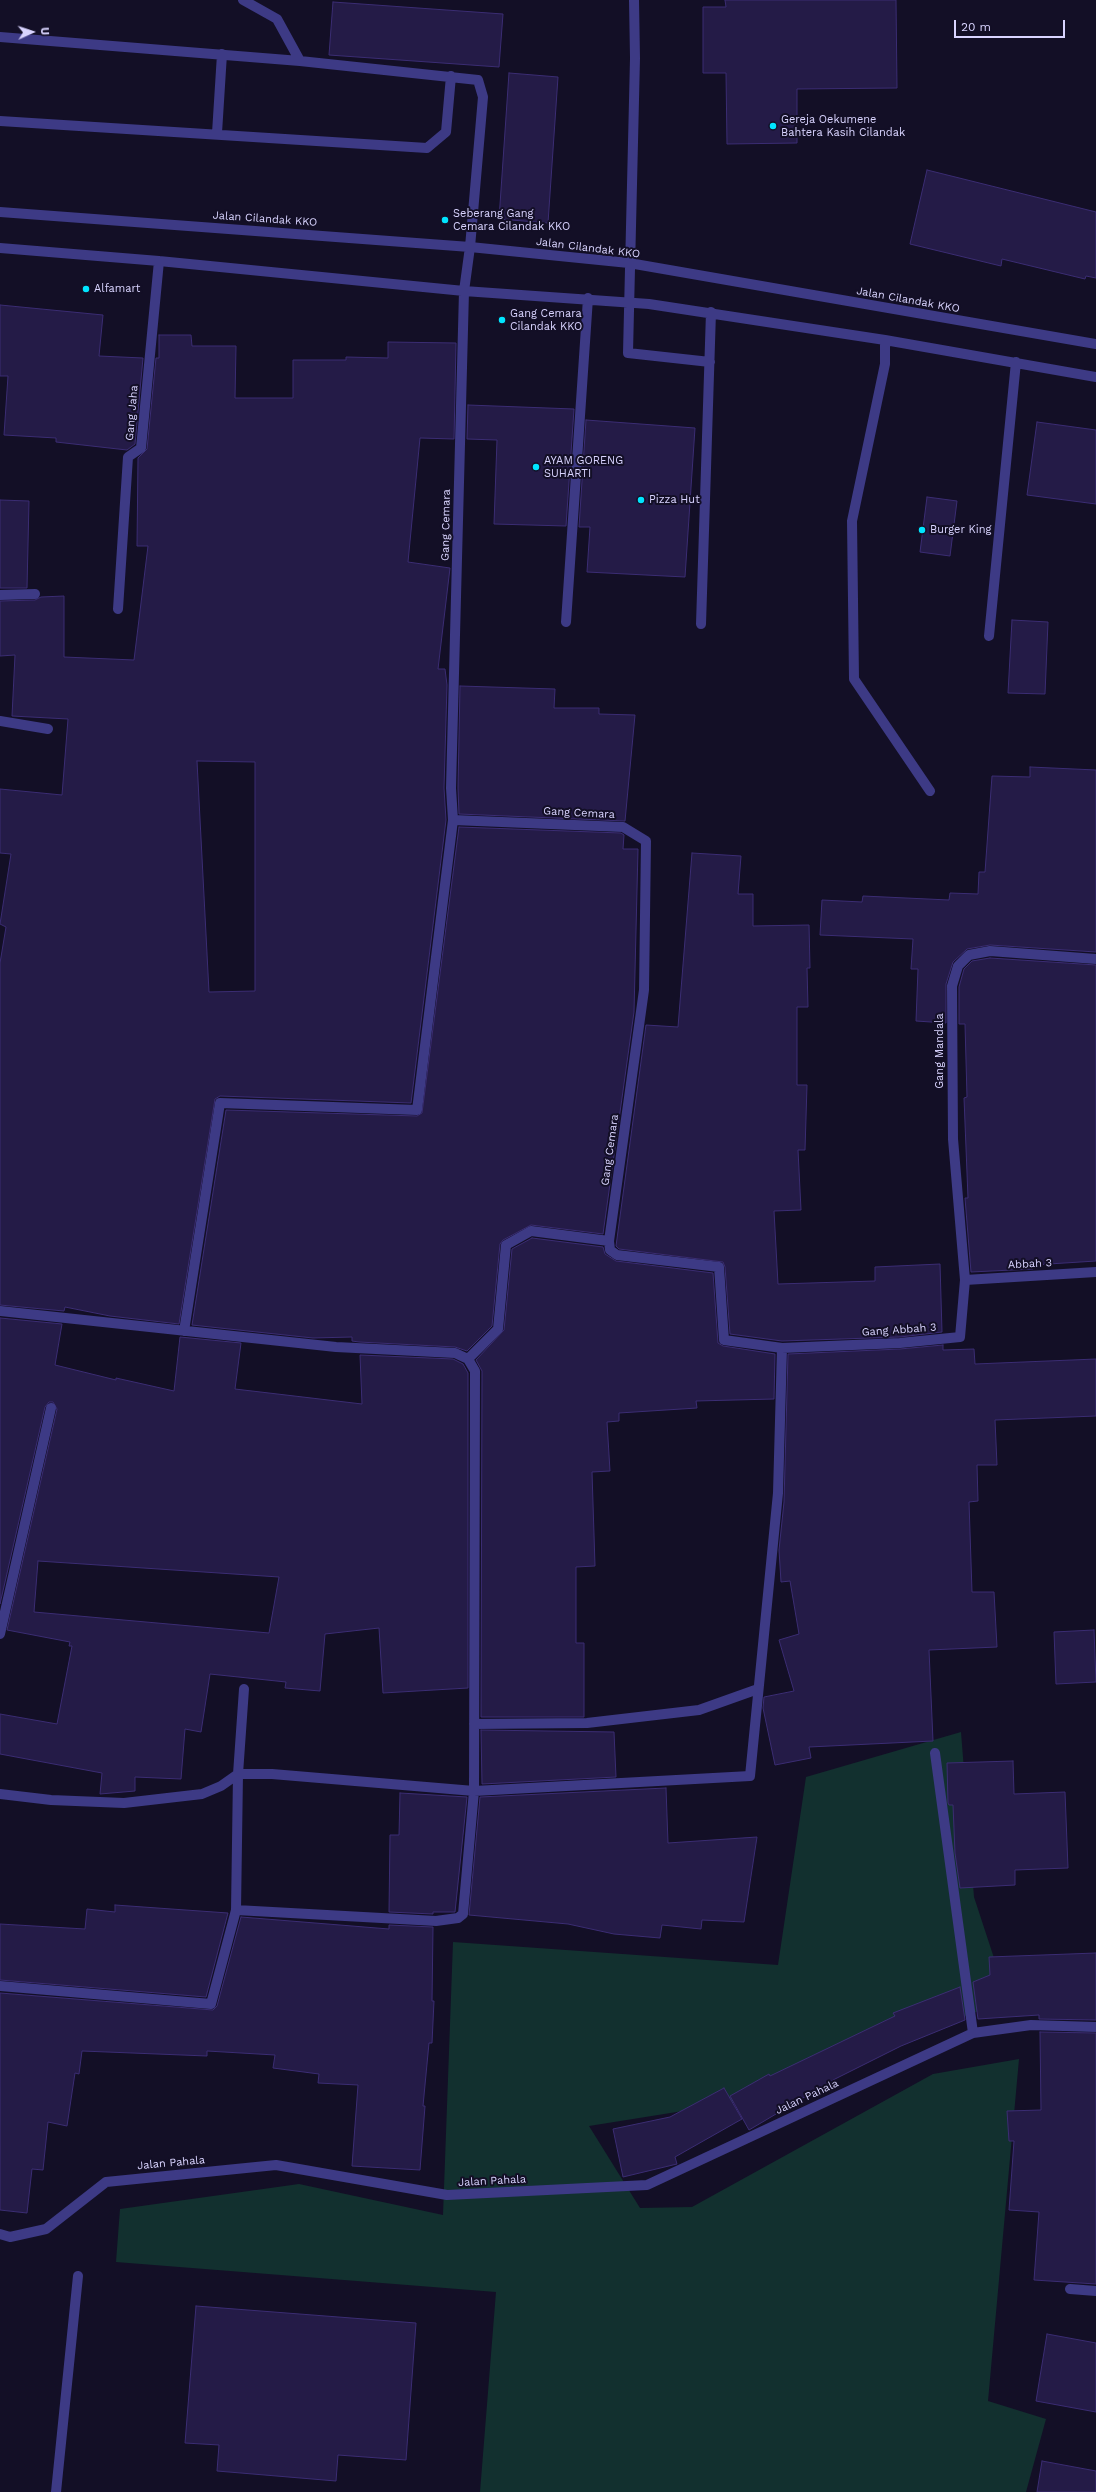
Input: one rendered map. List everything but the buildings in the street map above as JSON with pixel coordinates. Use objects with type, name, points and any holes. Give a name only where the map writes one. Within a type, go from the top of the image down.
[{"type":"street","points":[[243,0],[277,19],[300,61]]},
{"type":"street","points":[[634,0],[635,58],[628,353],[710,362]]},
{"type":"street","points":[[0,36],[222,54],[451,76],[446,132],[426,148],[217,133],[0,121]]},
{"type":"street","points":[[217,133],[222,54]]},
{"type":"street","name":"Gang Cemara","points":[[451,76],[478,80],[482,92],[470,247],[464,292],[451,788],[452,820],[623,827],[646,842],[644,990],[610,1246]]},
{"type":"street","name":"Jalan Cilandak KKO","points":[[0,212],[470,247],[629,263],[1096,344]]},
{"type":"street","points":[[0,248],[159,261],[464,292],[588,298],[628,304],[649,304],[711,312],[884,340],[1096,377]]},
{"type":"street","name":"Gang Jaha","points":[[118,609],[128,457],[141,448],[159,261]]},
{"type":"street","points":[[566,622],[588,298]]},
{"type":"street","points":[[701,624],[711,312]]},
{"type":"street","points":[[884,340],[884,364],[852,521],[854,679],[930,791]]},
{"type":"street","points":[[989,636],[1016,362]]},
{"type":"street","points":[[0,595],[35,594]]},
{"type":"street","points":[[0,721],[48,729]]},
{"type":"street","points":[[184,1330],[220,1103],[417,1110],[452,820]]},
{"type":"street","name":"Gang Mandala","points":[[965,1280],[953,1139],[952,986],[958,966],[969,955],[990,951],[1096,960]]},
{"type":"street","points":[[0,1794],[124,1803],[202,1794],[221,1786],[238,1774],[272,1774],[474,1790],[750,1776],[778,1493],[782,1348],[724,1340],[719,1267],[617,1256],[610,1246],[531,1231],[506,1245],[498,1329],[468,1359]]},
{"type":"street","name":"Abbah 3","points":[[965,1280],[1096,1272]]},
{"type":"street","name":"Gang Abbah 3","points":[[782,1348],[900,1343],[960,1337],[965,1280]]},
{"type":"street","points":[[0,1312],[336,1347],[455,1353],[468,1359],[475,1371],[473,1631],[474,1790],[465,1907],[463,1914],[458,1918],[436,1921],[236,1910]]},
{"type":"street","points":[[0,1634],[52,1408]]},
{"type":"street","points":[[0,1986],[211,2004],[236,1910],[238,1774],[244,1689]]},
{"type":"street","points":[[474,1724],[587,1723],[698,1710],[758,1690]]},
{"type":"street","points":[[935,1753],[973,2033]]},
{"type":"street","name":"Jalan Pahala","points":[[0,2234],[10,2237],[46,2229],[106,2182],[276,2165],[447,2195],[647,2185],[973,2033],[1031,2025],[1096,2027]]},
{"type":"street","points":[[56,2492],[78,2276]]},
{"type":"street","points":[[1070,2289],[1096,2291]]},
{"type":"green space","points":[[961,1732],[974,1897],[994,1958],[982,2010],[893,2041],[783,2095],[589,2126],[640,2208],[692,2207],[933,2074],[1019,2059],[988,2401],[1046,2419],[1026,2492],[480,2492],[496,2292],[116,2262],[120,2209],[299,2184],[443,2215],[453,1942],[778,1965],[806,1777]]},
{"type":"place","name":"Gereja Oekumene Bahtera Kasih Cilandak","points":[[773,126]]},
{"type":"place","name":"Seberang Gang Cemara Cilandak KKO","points":[[445,220]]},
{"type":"place","name":"Alfamart","points":[[86,289]]},
{"type":"place","name":"Gang Cemara Cilandak KKO","points":[[502,320]]},
{"type":"place","name":"AYAM GORENG SUHARTI","points":[[536,467]]},
{"type":"place","name":"Pizza Hut","points":[[641,500]]},
{"type":"place","name":"Burger King","points":[[922,530]]}]
